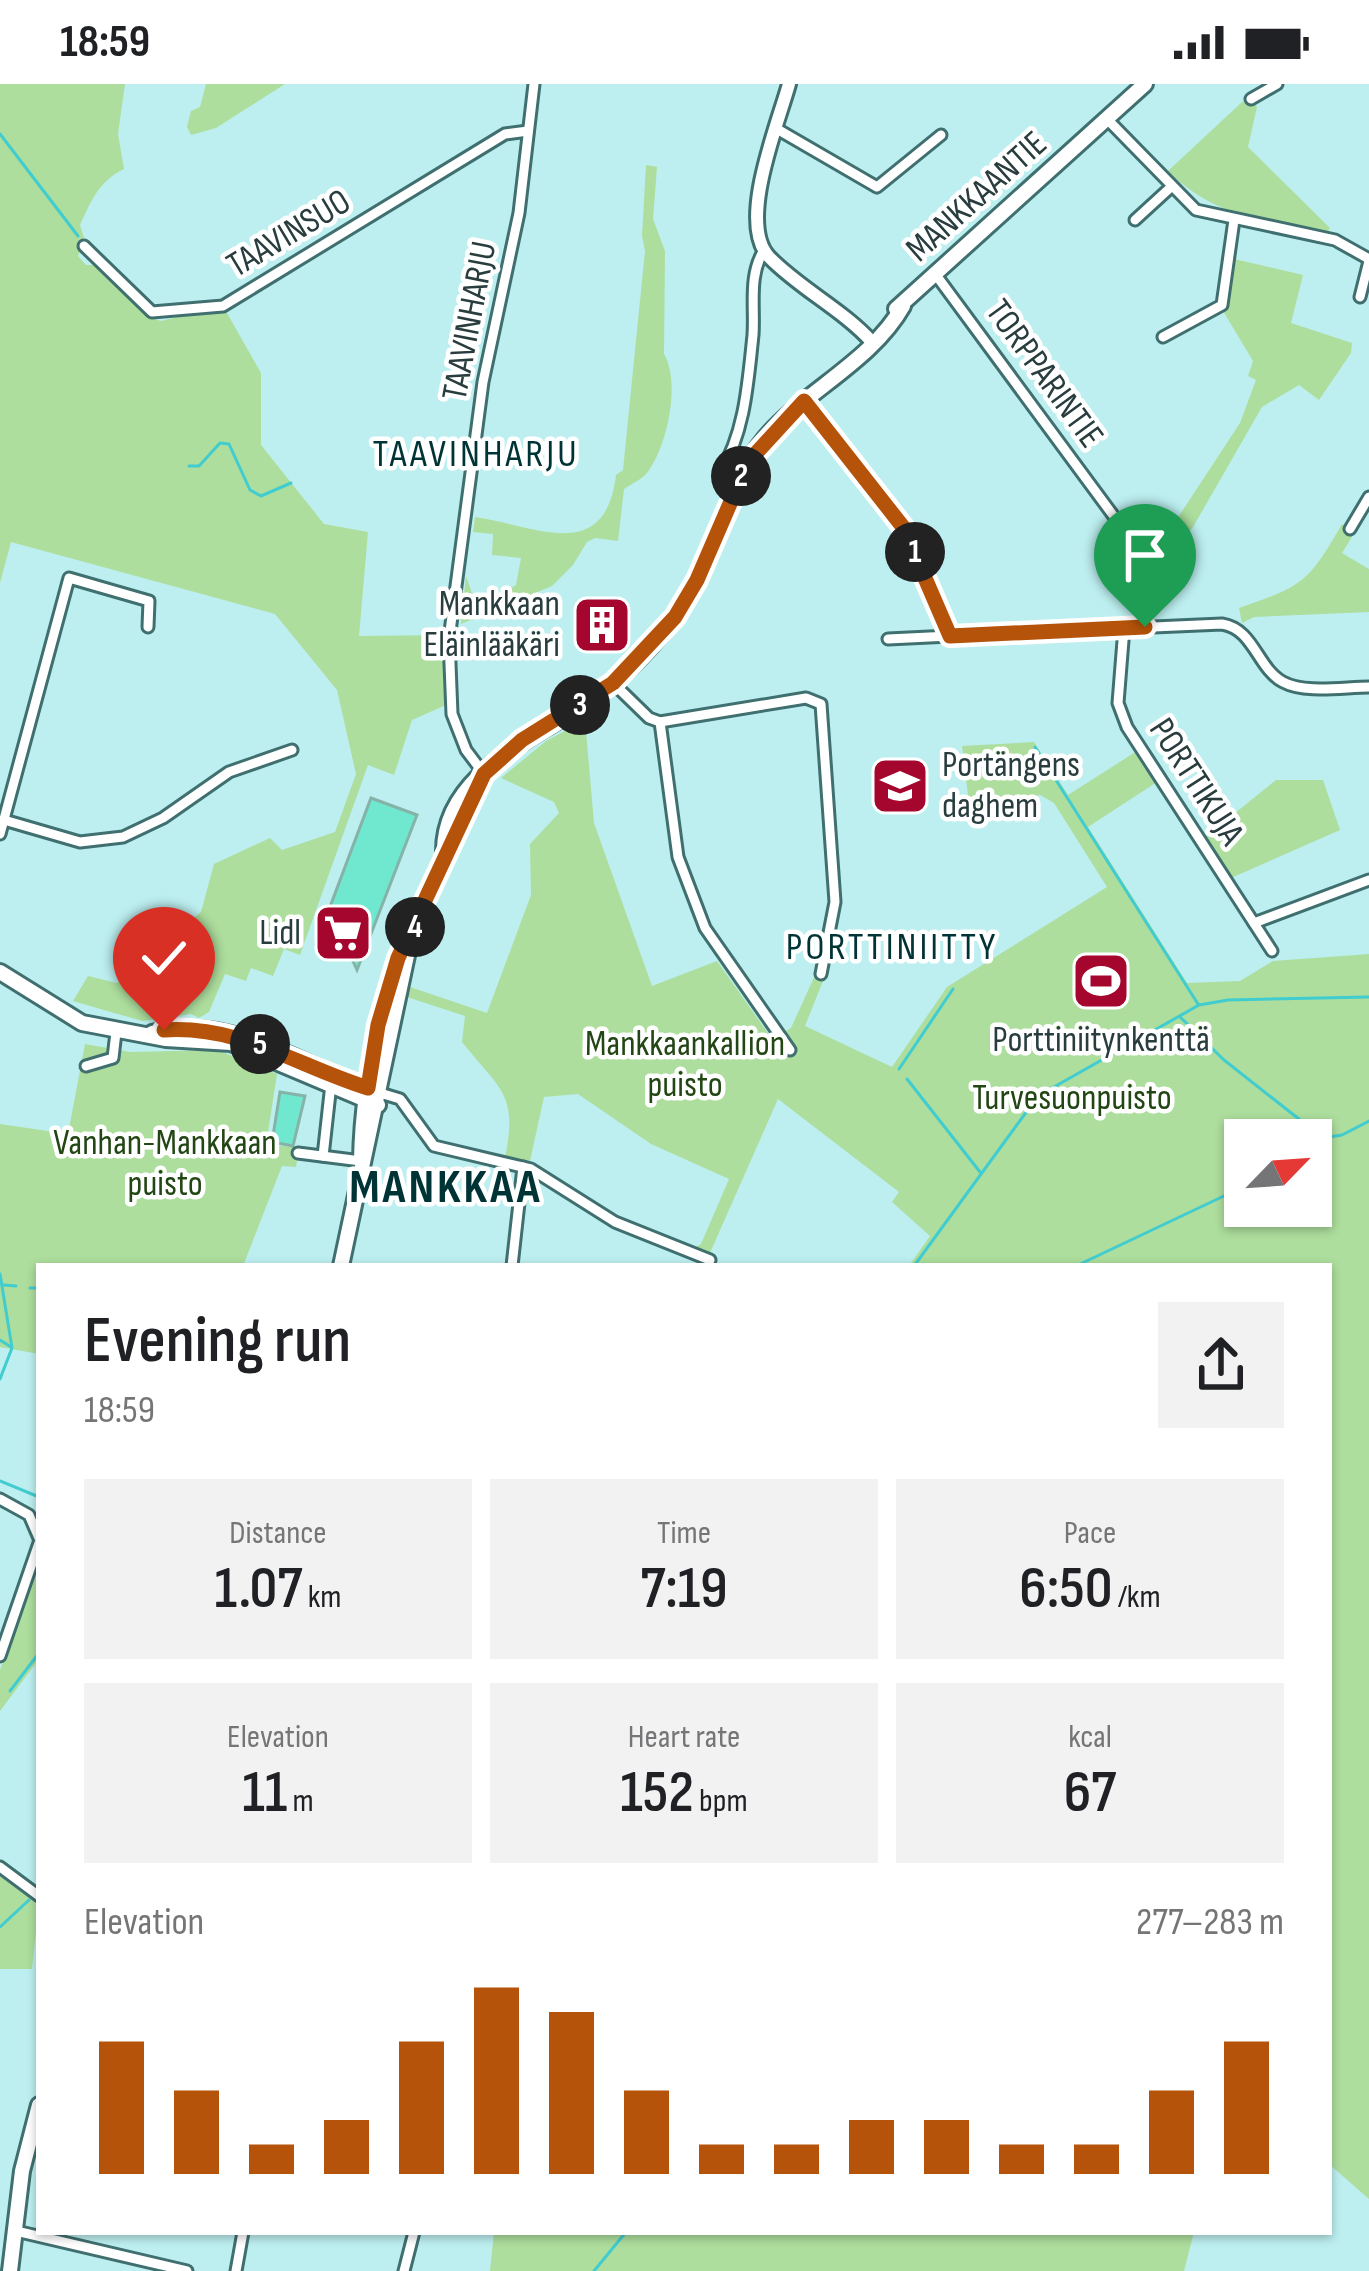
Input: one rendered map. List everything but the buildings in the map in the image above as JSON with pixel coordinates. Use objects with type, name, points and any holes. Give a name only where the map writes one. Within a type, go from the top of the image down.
[{"type":"main road","name":"MANKKAANTIE","points":[[342,1263],[409,941],[445,852],[484,774],[522,740],[613,683],[675,617],[697,580],[748,462],[903,305],[1144,84]]},
{"type":"main road","points":[[0,972],[64,1014],[116,1032],[219,1031],[373,1097]]},
{"type":"main road","points":[[9,2269],[22,2171],[36,2117]]},
{"type":"street","name":"TAAVINHARJU","points":[[484,774],[466,750],[452,714],[449,639],[483,382],[519,213],[534,84]]},
{"type":"street","points":[[789,84],[755,217],[764,250],[869,338]]},
{"type":"street","points":[[1251,99],[1277,84]]},
{"type":"street","points":[[1107,119],[1196,210],[1335,239],[1369,260],[1360,297]]},
{"type":"street","points":[[777,129],[878,187],[941,135]]},
{"type":"street","name":"TAAVINSUO","points":[[84,246],[152,312],[223,306],[505,134],[528,131]]},
{"type":"street","points":[[1135,220],[1171,188]]},
{"type":"street","points":[[1163,338],[1222,305],[1234,220]]},
{"type":"street","points":[[720,473],[736,447],[741,426],[753,334],[754,276],[764,250]]},
{"type":"street","name":"TORPPARINTIE","points":[[936,275],[1149,564]]},
{"type":"street","points":[[804,401],[903,527],[950,636]]},
{"type":"street","points":[[1351,529],[1369,497]]},
{"type":"street","points":[[0,834],[69,578],[149,601],[148,626]]},
{"type":"street","points":[[888,639],[1232,626],[1280,681],[1292,686],[1369,687]]},
{"type":"street","name":"PORTTIKUJA","points":[[1124,628],[1118,703],[1127,727],[1272,950]]},
{"type":"street","points":[[613,683],[649,718],[660,722],[806,698],[821,704],[835,902],[821,974]]},
{"type":"street","points":[[660,722],[677,857],[705,928],[790,1050]]},
{"type":"street","points":[[4,820],[80,842],[123,837],[163,818],[220,776],[292,750]]},
{"type":"street","points":[[1255,923],[1369,880]]},
{"type":"street","points":[[86,1066],[112,1058],[116,1032]]},
{"type":"street","points":[[323,1156],[331,1082]]},
{"type":"street","points":[[373,1097],[400,1099],[419,1132],[434,1146],[546,1176],[615,1222],[701,1260]]},
{"type":"street","points":[[298,1153],[361,1161]]},
{"type":"street","points":[[512,1263],[523,1167]]},
{"type":"street","points":[[0,1498],[29,1515],[36,1532]]},
{"type":"street","points":[[0,1656],[36,1549]]},
{"type":"street","points":[[0,1867],[36,1894]]},
{"type":"street","points":[[16,2231],[187,2271]]},
{"type":"street","points":[[236,2271],[242,2235]]},
{"type":"street","points":[[404,2271],[413,2235]]},
{"type":"green space","points":[[0,84],[125,84],[118,134],[124,169],[108,179],[92,200],[80,225],[84,238],[78,256],[86,265],[99,265],[151,318],[161,321],[223,306],[261,373],[261,445],[324,524],[368,532],[359,636],[446,635],[446,705],[412,720],[394,775],[368,765],[300,955],[284,949],[273,976],[251,968],[246,981],[225,974],[209,1012],[199,1018],[191,1014],[142,1021],[73,1001],[88,976],[117,983],[201,912],[214,864],[270,838],[282,850],[335,832],[356,774],[337,690],[275,614],[11,542],[0,583]]},
{"type":"green space","points":[[206,84],[285,84],[216,128],[191,135],[187,127],[191,111],[200,107]]},
{"type":"green space","points":[[1252,100],[1257,107],[1248,147],[1330,228],[1327,233],[1222,207],[1168,171],[1242,102]]},
{"type":"green space","points":[[646,165],[657,167],[653,219],[665,251],[664,354],[671,398],[660,448],[647,473],[624,489],[618,541],[595,538],[587,542],[552,586],[461,624],[466,576],[473,596],[497,597],[516,585],[521,558],[492,555],[493,534],[473,532],[475,517],[544,531],[583,530],[598,521],[609,503],[616,475],[623,470],[645,251]]},
{"type":"green space","points":[[1234,259],[1303,275],[1291,323],[1352,343],[1351,353],[1319,400],[1299,385],[1262,407],[1193,527],[1179,544],[1173,540],[1157,563],[1152,557],[1240,423],[1256,380],[1248,376],[1253,361],[1223,311]]},
{"type":"green space","points":[[1342,524],[1355,532],[1342,553],[1369,569],[1369,612],[1254,617],[1242,623],[1239,608],[1302,580]]},
{"type":"green space","points":[[585,720],[594,823],[652,986],[717,961],[780,1050],[784,1032],[791,1028],[816,973],[825,976],[805,1026],[892,1067],[947,987],[1107,887],[1054,803],[1040,795],[971,820],[962,746],[1034,742],[1068,795],[1137,751],[1157,782],[1088,827],[1187,983],[1240,981],[1273,961],[1369,954],[1369,2199],[1332,2167],[1332,1263],[911,1263],[930,1236],[892,1202],[899,1192],[778,1099],[709,1255],[694,1248],[701,1244],[729,1179],[651,1144],[578,1094],[544,1097],[530,1161],[505,1158],[507,1106],[496,1083],[462,1042],[465,1016],[407,997],[410,987],[487,1013],[531,895],[530,844],[559,813],[554,802],[501,778],[546,741]]},
{"type":"green space","points":[[1276,780],[1323,780],[1340,830],[1231,878],[1204,838]]},
{"type":"green space","name":"Vanhan-Mankkaan puisto","points":[[85,1044],[130,1052],[217,1050],[277,1074],[266,1145],[299,1147],[296,1167],[282,1166],[244,1263],[36,1263],[36,1353],[0,1347],[0,1124],[68,1134]]},
{"type":"green space","points":[[36,1568],[36,1663],[0,1711],[0,1670]]},
{"type":"green space","points":[[0,1871],[36,1899],[36,1930],[32,1969],[0,1969]]},
{"type":"green space","points":[[494,2235],[1193,2235],[1184,2271],[490,2271]]},
{"type":"waterway","points":[[0,134],[78,236]]},
{"type":"waterway","points":[[189,466],[199,466],[220,443],[229,444],[250,490],[261,496],[291,483]]},
{"type":"waterway","points":[[1035,747],[1198,1004]]},
{"type":"waterway","points":[[899,1069],[953,989]]},
{"type":"waterway","points":[[916,1263],[1038,1096],[1199,1005],[1228,1000],[1369,997]]},
{"type":"waterway","points":[[1180,1017],[1224,1060],[1323,1138],[1342,1135],[1369,1121]]},
{"type":"waterway","points":[[907,1079],[980,1172]]},
{"type":"waterway","points":[[1082,1263],[1224,1196]]},
{"type":"waterway","points":[[0,1274],[12,1348],[0,1379]]},
{"type":"waterway","points":[[4,1285],[16,1286]]},
{"type":"waterway","points":[[30,1288],[36,1288]]},
{"type":"waterway","points":[[0,1340],[11,1347]]},
{"type":"waterway","points":[[0,1481],[36,1496]]},
{"type":"waterway","points":[[10,1691],[36,1657]]},
{"type":"waterway","points":[[0,1927],[29,1900]]},
{"type":"waterway","points":[[594,2271],[624,2235]]},
{"type":"place","name":"Mankkaan Eläinlääkäri","points":[[602,625]]},
{"type":"place","name":"Portängens daghem","points":[[900,786]]},
{"type":"place","name":"Lidl","points":[[343,933]]},
{"type":"place","name":"Porttiniitynkenttä","points":[[1101,981]]},
{"type":"district","name":"TAAVINHARJU","points":[[476,454]]},
{"type":"district","name":"PORTTINIITTY","points":[[892,947]]},
{"type":"district","name":"MANKKAA","points":[[446,1187]]},
{"type":"route","points":[[164,1030],[195,1028],[236,1035],[368,1088],[378,1025],[398,958],[484,774],[522,740],[613,683],[652,644],[697,580],[748,462],[765,438],[804,401],[903,527],[950,636],[1145,627]]},
{"type":"park label","name":"Mankkaankallion puisto","points":[[685,1064]]},
{"type":"park label","name":"Turvesuonpuisto","points":[[1072,1098]]}]
